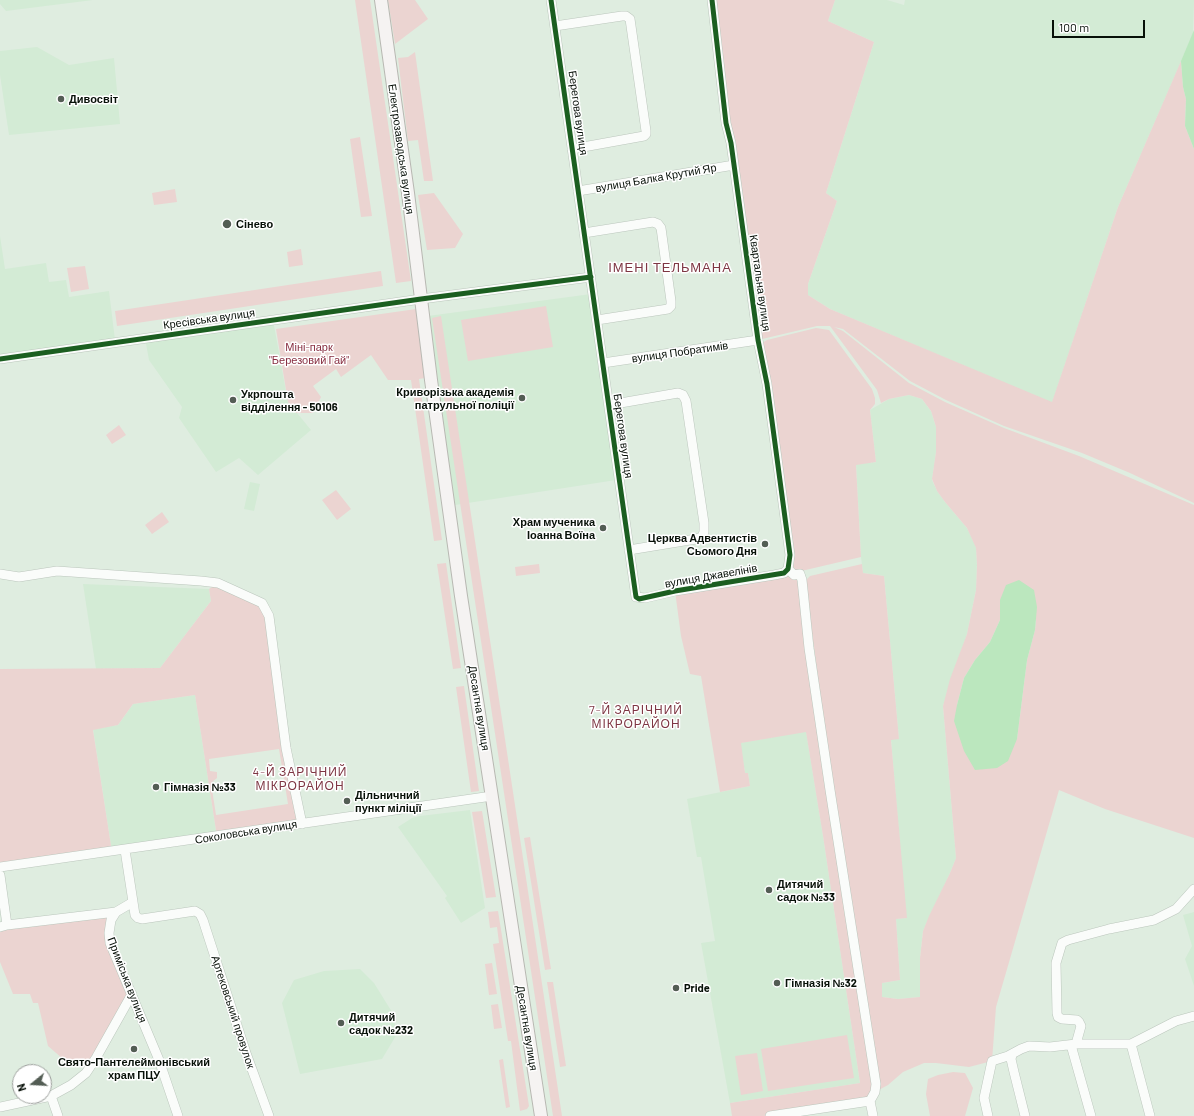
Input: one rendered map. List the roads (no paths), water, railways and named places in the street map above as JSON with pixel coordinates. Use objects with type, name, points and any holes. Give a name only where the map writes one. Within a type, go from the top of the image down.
[{"type":"main road","name":"Електрозаводська вулиця","points":[[380,0],[407,186],[421,299]]},
{"type":"main road","name":"Десантна вулиця","points":[[421,299],[463,608],[541,1116]]},
{"type":"street","name":"Берегова вулиця","points":[[551,0],[636,597]]},
{"type":"street","name":"Квартальна вулиця","points":[[712,0],[726,123],[732,143],[758,340],[767,384],[790,555],[788,569]]},
{"type":"street","name":"Берегова вулиця","points":[[555,26],[622,16],[626,16],[630,19],[646,131],[644,136],[572,149]]},
{"type":"street","name":"вулиця Балка Крутий Яр","points":[[578,191],[658,179],[734,165]]},
{"type":"street","points":[[584,232],[653,222],[658,224],[661,228],[671,306],[668,309],[597,320]]},
{"type":"street","points":[[421,299],[591,277]]},
{"type":"street","name":"Кресівська вулиця","points":[[0,359],[421,299]]},
{"type":"street","name":"вулиця Побратимів","points":[[603,363],[758,340]]},
{"type":"street","name":"Берегова вулиця","points":[[609,405],[678,392],[683,395],[686,401],[704,523],[704,532],[702,537],[629,550]]},
{"type":"street","points":[[788,569],[794,575],[800,574],[802,580],[830,790],[876,1084],[875,1092],[870,1101],[873,1116]]},
{"type":"street","name":"вулиця Джавелінів","points":[[636,597],[645,598],[675,591],[774,575],[784,573],[788,569]]},
{"type":"street","points":[[0,574],[19,577],[57,570],[218,583],[262,603],[269,616],[286,748],[302,824]]},
{"type":"street","name":"Соколовська вулиця","points":[[0,867],[492,796]]},
{"type":"street","points":[[0,875],[4,926],[116,912],[133,902],[125,850]]},
{"type":"street","points":[[1091,1116],[1073,1045],[1081,1026],[1077,1020],[1058,1017],[1057,1013],[1056,963],[1062,944],[1068,940],[1109,929],[1154,920],[1176,909],[1194,889]]},
{"type":"street","name":"Артековський провулок","points":[[133,902],[135,915],[142,919],[195,911],[200,914],[246,1053],[269,1116]]},
{"type":"street","name":"Приміська вулиця","points":[[116,912],[109,925],[110,942],[159,1060],[178,1116]]},
{"type":"street","points":[[52,1095],[71,1085],[86,1072],[96,1058],[132,994]]},
{"type":"street","points":[[988,1116],[984,1098],[992,1061],[1029,1046],[1131,1044],[1176,1021],[1194,1016]]},
{"type":"street","points":[[1131,1044],[1150,1116]]},
{"type":"street","points":[[1012,1054],[1011,1059],[1025,1116]]},
{"type":"street","points":[[52,1099],[58,1116]]},
{"type":"street","points":[[770,1116],[870,1101]]},
{"type":"street","points":[[0,1107],[14,1104]]},
{"type":"place","name":"Дивосвіт","points":[[61,99]]},
{"type":"place","name":"Сінево","points":[[227,224]]},
{"type":"place","name":"Криворізька академія патрульної поліції","points":[[522,398]]},
{"type":"place","name":"Укрпошта відділення - 50106","points":[[233,400]]},
{"type":"place","name":"Храм мученика Іоанна Воїна","points":[[603,528]]},
{"type":"place","name":"Церква Адвентистів Сьомого Дня","points":[[765,544]]},
{"type":"place","name":"Гімназія №33","points":[[156,787]]},
{"type":"place","name":"Дільничний пункт міліції","points":[[347,801]]},
{"type":"place","name":"Дитячий садок №33","points":[[769,890]]},
{"type":"place","name":"Гімназія №32","points":[[777,983]]},
{"type":"place","name":"Pride","points":[[676,988]]},
{"type":"place","name":"Дитячий садок №232","points":[[341,1023]]},
{"type":"place","name":"Свято-Пантелеймонівський храм ПЦУ","points":[[134,1049]]},
{"type":"district","name":"ІМЕНІ ТЕЛЬМАНА","points":[[670,268]]},
{"type":"district","name":"7-Й ЗАРІЧНИЙ МІКРОРАЙОН","points":[[636,717]]},
{"type":"district","name":"4-Й ЗАРІЧНИЙ МІКРОРАЙОН","points":[[300,779]]},
{"type":"park label","name":"Міні-парк \"Березовий Гай\"","points":[[309,353]]}]
